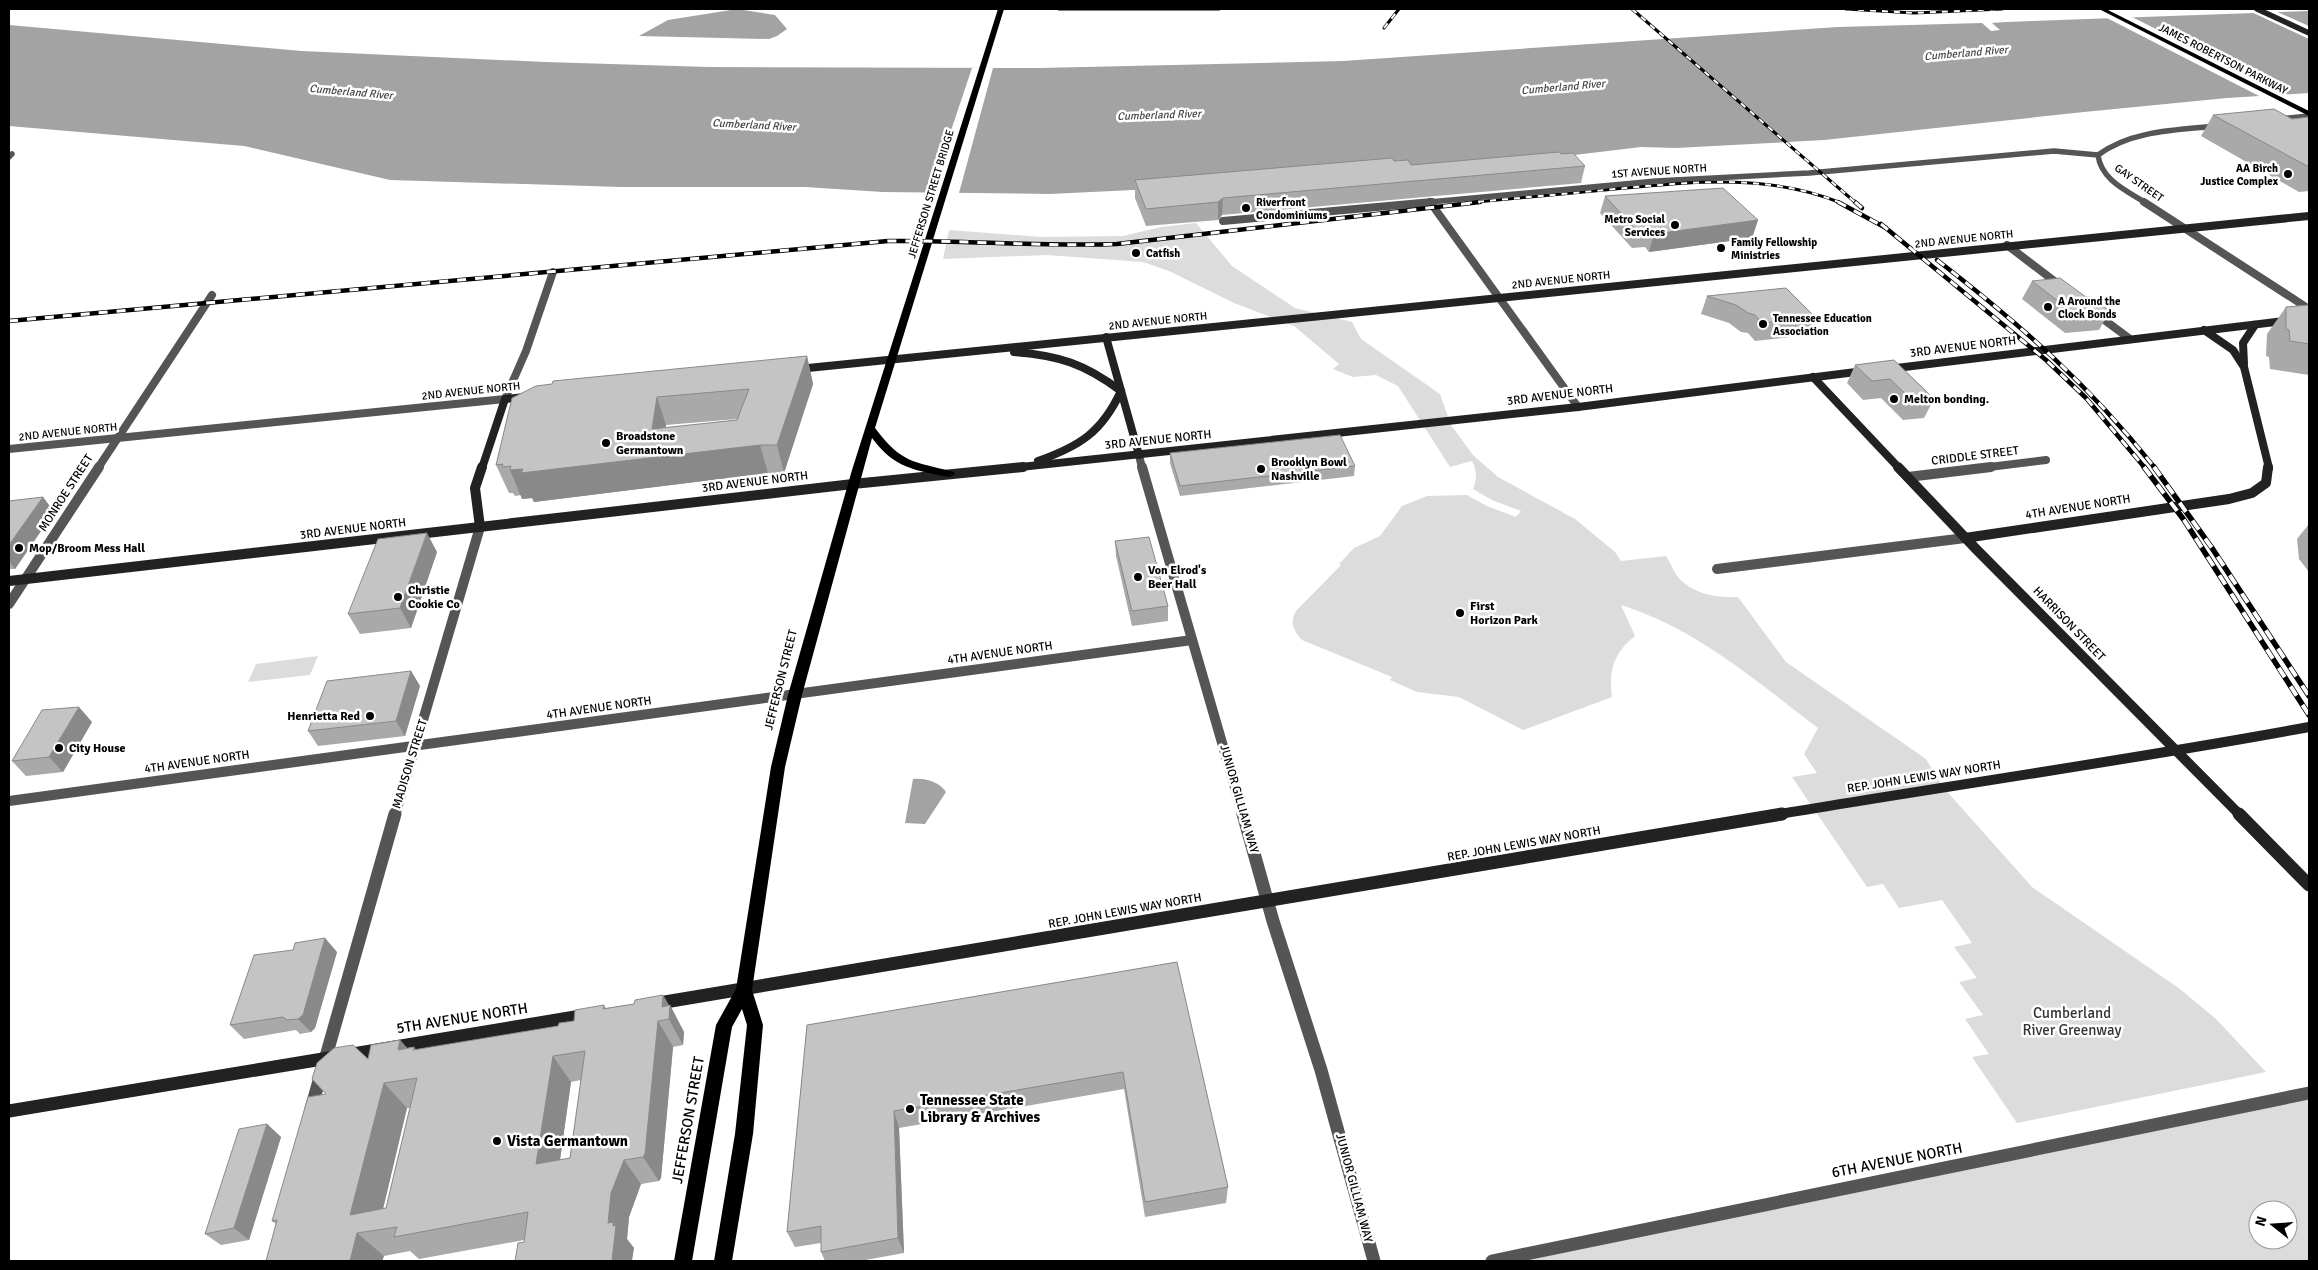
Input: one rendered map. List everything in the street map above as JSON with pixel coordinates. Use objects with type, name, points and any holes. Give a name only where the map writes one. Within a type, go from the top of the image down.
[{"type":"main road","name":"JEFFERSON STREET BRIDGE","points":[[883,387],[1001,9]]},
{"type":"main road","name":"JAMES ROBERTSON PARKWAY","points":[[2102,9],[2309,115]]},
{"type":"main road","name":"JEFFERSON STREET","points":[[683,1261],[724,1025],[744,990],[777,776],[795,695],[853,484],[883,387]]},
{"type":"main road","points":[[870,428],[886,451],[896,459],[918,468],[950,474]]},
{"type":"main road","name":"JEFFERSON STREET","points":[[722,1261],[744,1134],[755,1025],[744,990]]},
{"type":"street","points":[[2257,9],[2309,33]]},
{"type":"street","points":[[2271,120],[2309,115]]},
{"type":"street","name":"GAY STREET","points":[[2223,125],[2185,129],[2122,141],[2107,147],[2098,155],[2101,168],[2110,179],[2309,309]]},
{"type":"street","name":"1ST AVENUE NORTH","points":[[1223,221],[1656,181],[1809,173],[2054,151],[2098,155]]},
{"type":"street","points":[[1430,202],[1578,406]]},
{"type":"street","name":"2ND AVENUE NORTH","points":[[790,370],[2309,216]]},
{"type":"street","points":[[2007,246],[2065,290]]},
{"type":"street","name":"MADISON STREET","points":[[307,1124],[480,527],[475,488],[505,399],[526,351],[553,272]]},
{"type":"street","name":"MONROE STREET","points":[[9,604],[212,296]]},
{"type":"street","points":[[2087,306],[2130,339]]},
{"type":"street","name":"3RD AVENUE NORTH","points":[[9,581],[853,484],[1139,455],[1578,406],[2309,318]]},
{"type":"street","points":[[2244,368],[2242,342],[2244,336],[2254,325]]},
{"type":"street","name":"4TH AVENUE NORTH","points":[[1717,569],[1965,538],[2229,499],[2252,493],[2266,483],[2268,470],[2244,368],[2233,350],[2204,330]]},
{"type":"street","name":"JUNIOR GILLIAM WAY","points":[[1106,337],[1192,640],[1321,1070],[1374,1261]]},
{"type":"street","points":[[984,350],[1051,355],[1073,361],[1103,377],[1121,391],[1108,417],[1090,436],[1072,449],[1021,467]]},
{"type":"street","name":"HARRISON STREET","points":[[1813,377],[1965,538],[2309,885]]},
{"type":"street","name":"2ND AVENUE NORTH","points":[[9,449],[538,396]]},
{"type":"street","name":"CRIDDLE STREET","points":[[1908,477],[2046,460]]},
{"type":"street","name":"4TH AVENUE NORTH","points":[[9,802],[1192,640]]},
{"type":"street","name":"REP. JOHN LEWIS WAY NORTH","points":[[744,990],[1943,787],[2176,752],[2309,727]]},
{"type":"street","points":[[636,1007],[744,990]]},
{"type":"street","name":"5TH AVENUE NORTH","points":[[9,1111],[598,1013]]},
{"type":"street","name":"6TH AVENUE NORTH","points":[[1492,1261],[2309,1093]]},
{"type":"green space","name":"Cumberland River Greenway","points":[[1196,223],[1232,266],[1295,308],[1352,322],[1361,339],[1440,394],[1451,425],[1473,455],[1498,477],[1575,519],[1615,552],[1621,561],[1666,556],[1677,576],[1697,591],[1713,596],[1738,597],[1786,662],[1926,759],[1943,787],[2032,887],[2180,989],[2216,1019],[2266,1072],[2017,1123],[1972,1057],[1989,1054],[1965,1019],[1983,1015],[1959,982],[1977,978],[1954,947],[1972,943],[1942,900],[1899,908],[1883,884],[1867,887],[1792,777],[1817,773],[1804,754],[1818,728],[1725,658],[1700,642],[1649,615],[1621,605],[1635,636],[1617,655],[1612,670],[1612,697],[1523,730],[1459,697],[1417,692],[1390,680],[1392,677],[1302,640],[1293,627],[1296,611],[1341,565],[1339,564],[1354,548],[1380,536],[1402,506],[1427,496],[1467,495],[1487,506],[1516,517],[1521,511],[1492,500],[1473,489],[1476,475],[1472,461],[1450,467],[1398,386],[1376,375],[1353,377],[1333,369],[1339,364],[1294,326],[1234,303],[1169,271],[1143,262],[1047,255],[943,259],[949,230],[1042,237],[1123,236],[1161,227]]},
{"type":"green space","points":[[318,656],[310,675],[248,682],[256,664]]},
{"type":"green space","points":[[2309,1093],[2309,1261],[1492,1261]]},
{"type":"water","points":[[737,9],[775,15],[787,29],[769,39],[639,36],[668,20]]},
{"type":"water","name":"Cumberland River","points":[[2309,11],[2309,93],[2227,98],[1824,140],[1676,148],[1641,147],[1533,160],[1296,182],[1050,194],[883,192],[805,187],[621,187],[390,180],[244,146],[9,126],[9,25],[302,51],[545,62],[709,67],[1040,68],[1343,61],[1838,27],[1982,23],[1991,31],[2000,30],[1992,23],[2006,22]]},
{"type":"water","points":[[913,779],[932,781],[946,792],[925,824],[905,823]]},
{"type":"pier","points":[[2247,10],[2273,10],[2309,26],[2309,39]]},
{"type":"pier","points":[[2103,16],[2130,16],[2292,97],[2263,98]]},
{"type":"pier","points":[[972,68],[993,68],[959,193],[930,193]]},
{"type":"building","points":[[2274,109],[2292,119],[2309,117],[2309,167],[2213,115]]},
{"type":"building","points":[[1559,152],[1561,154],[1573,153],[1585,166],[1223,198],[1218,202],[1146,209],[1135,180],[1392,158],[1394,161],[1408,160],[1411,165]]},
{"type":"building","points":[[1723,188],[1758,220],[1654,234],[1650,229],[1637,231],[1605,196]]},
{"type":"building","points":[[2060,278],[2086,297],[2091,297],[2110,311],[2076,315],[2032,281]]},
{"type":"building","points":[[1786,288],[1815,317],[1762,323],[1755,315],[1736,305],[1707,296]]},
{"type":"building","points":[[2309,305],[2309,344],[2290,341],[2289,330],[2286,329],[2286,307]]},
{"type":"building","points":[[807,356],[777,445],[760,445],[521,473],[523,469],[510,470],[511,466],[502,467],[503,464],[496,465],[512,398],[536,386],[552,384],[553,381]],"holes":[[[749,389],[737,420],[652,429],[657,397]]]},
{"type":"building","points":[[1894,360],[1934,399],[1913,401],[1890,379],[1872,381],[1855,365]]},
{"type":"building","name":"Brooklyn Bowl Nashville","points":[[1340,435],[1355,466],[1180,486],[1170,453]]},
{"type":"building","points":[[43,497],[9,545],[9,501]]},
{"type":"building","points":[[427,533],[400,608],[348,614],[378,539]]},
{"type":"building","name":"Von Elrod's Beer Hall","points":[[1149,537],[1168,606],[1132,611],[1115,541]]},
{"type":"building","points":[[411,671],[396,721],[308,731],[327,681]]},
{"type":"building","points":[[79,707],[49,757],[12,761],[42,710]]},
{"type":"building","points":[[325,938],[303,1015],[298,1019],[287,1020],[283,1017],[230,1025],[254,955],[293,950],[295,943]]},
{"type":"building","name":"Tennessee State Library & Archives","points":[[1177,962],[1228,1187],[1145,1202],[1123,1072],[894,1111],[898,1238],[821,1252],[821,1226],[787,1232],[807,1025]]},
{"type":"building","name":"Vista Germantown","points":[[663,995],[662,1007],[670,1005],[669,1019],[658,1021],[645,1154],[643,1157],[624,1160],[611,1193],[608,1223],[613,1222],[613,1226],[616,1225],[612,1261],[515,1261],[518,1243],[524,1242],[528,1212],[394,1237],[397,1227],[357,1233],[350,1261],[266,1261],[277,1220],[272,1221],[308,1097],[326,1094],[312,1079],[317,1063],[334,1048],[353,1045],[368,1059],[371,1045],[400,1040],[398,1050],[414,1047],[413,1050],[558,1026],[559,1023],[574,1021],[575,1010],[604,1005],[603,1009],[634,1004],[635,1000]],"holes":[[[585,1051],[570,1158],[536,1164],[553,1056]],[[417,1078],[386,1208],[350,1215],[384,1083]]]},
{"type":"building","points":[[267,1124],[234,1228],[205,1234],[239,1129]]},
{"type":"railway","points":[[1059,9],[1219,9]]},
{"type":"railway","points":[[1384,28],[1399,9]]},
{"type":"railway","points":[[1632,9],[1856,203]]},
{"type":"railway","points":[[1846,9],[1914,13],[2002,9]]},
{"type":"railway","points":[[1466,203],[1701,182],[1729,182],[1786,187],[1813,193],[1841,203]]},
{"type":"railway","points":[[9,321],[888,241],[1060,245],[1117,244],[1480,202]]},
{"type":"railway","points":[[1838,202],[1886,228]]},
{"type":"railway","points":[[1855,202],[1862,208]]},
{"type":"railway","points":[[1881,224],[1886,228]]},
{"type":"railway","points":[[1886,228],[2046,360],[2086,398],[2145,468]]},
{"type":"railway","points":[[1937,260],[2025,332],[2079,382],[2155,468]]},
{"type":"railway","points":[[2144,467],[2184,520],[2309,715]]},
{"type":"railway","points":[[2154,467],[2212,548],[2309,696]]},
{"type":"place","name":"AA Birch Justice Complex","points":[[2288,174]]},
{"type":"place","name":"Riverfront Condominiums","points":[[1246,208]]},
{"type":"place","name":"Metro Social Services","points":[[1675,225]]},
{"type":"place","name":"Family Fellowship Ministries","points":[[1721,248]]},
{"type":"place","name":"Catfish","points":[[1136,253]]},
{"type":"place","name":"A Around the Clock Bonds","points":[[2048,307]]},
{"type":"place","name":"Tennessee Education Association","points":[[1763,324]]},
{"type":"place","name":"Melton bonding.","points":[[1894,399]]},
{"type":"place","name":"Broadstone Germantown","points":[[606,443]]},
{"type":"place","name":"Brooklyn Bowl Nashville","points":[[1261,469]]},
{"type":"place","name":"Mop/Broom Mess Hall","points":[[19,548]]},
{"type":"place","name":"Von Elrod's Beer Hall","points":[[1138,577]]},
{"type":"place","name":"Christie Cookie Co","points":[[398,597]]},
{"type":"place","name":"First Horizon Park","points":[[1460,613]]},
{"type":"place","name":"Henrietta Red","points":[[370,716]]},
{"type":"place","name":"City House","points":[[59,748]]},
{"type":"place","name":"Tennessee State Library & Archives","points":[[910,1109]]},
{"type":"place","name":"Vista Germantown","points":[[497,1141]]}]
